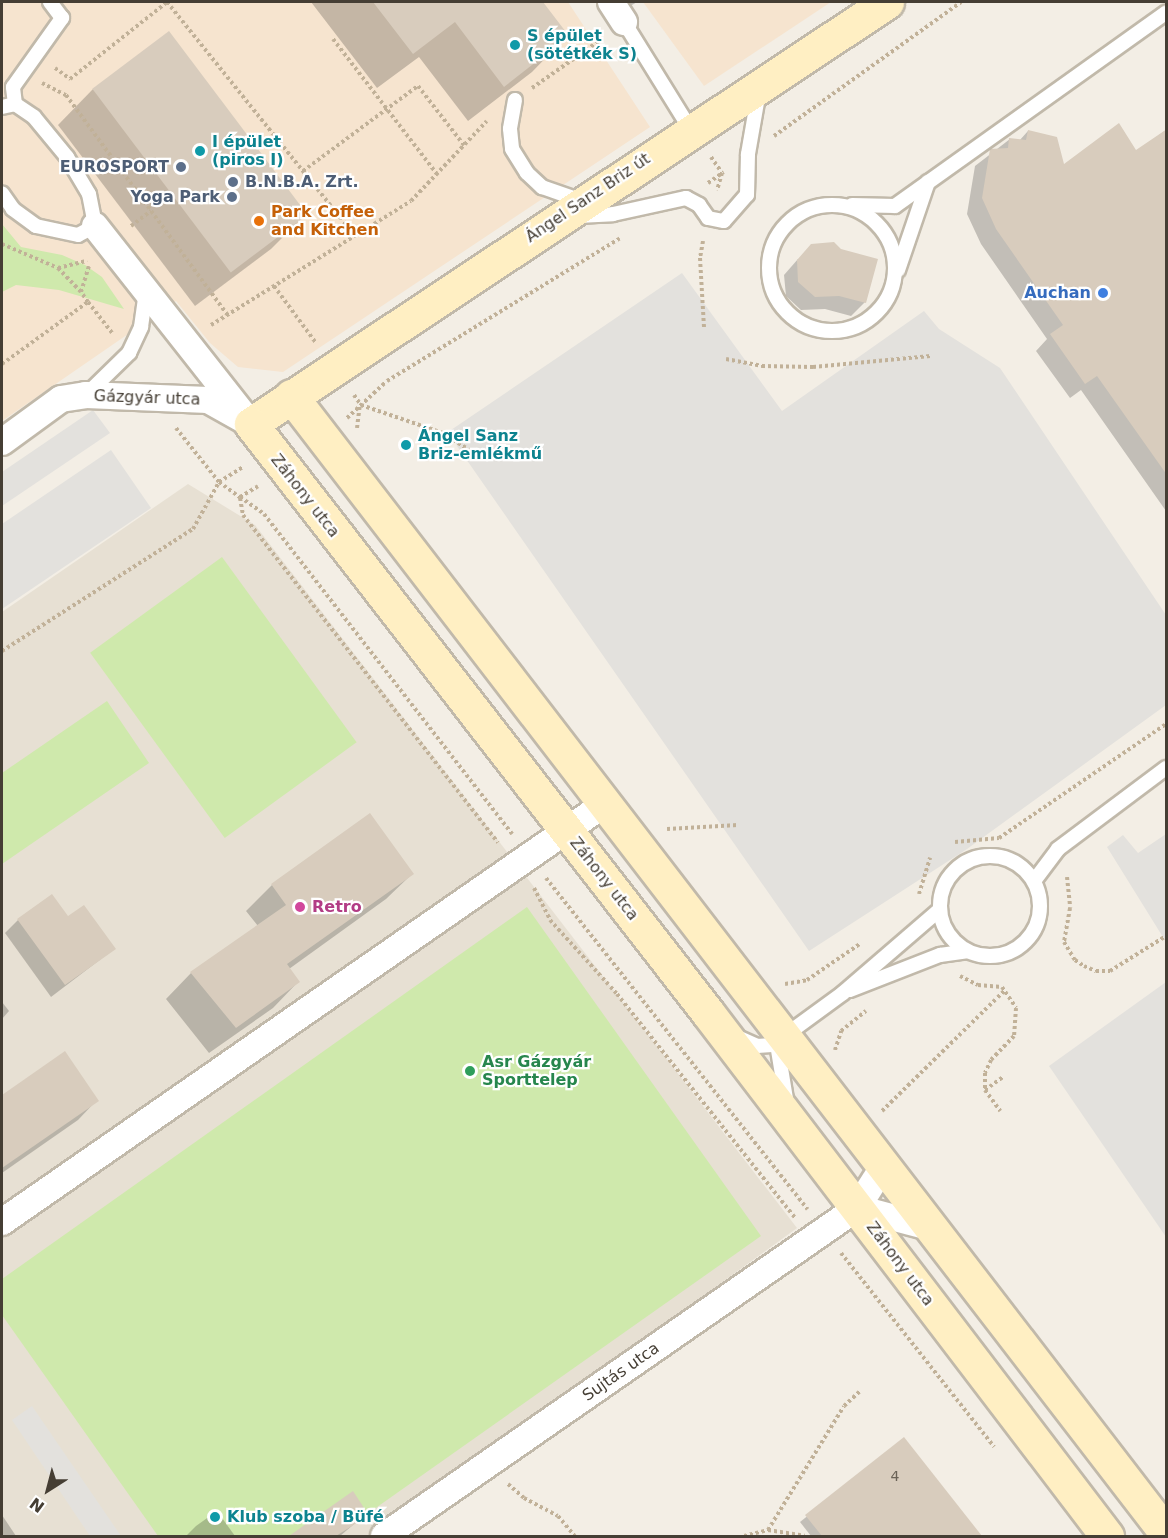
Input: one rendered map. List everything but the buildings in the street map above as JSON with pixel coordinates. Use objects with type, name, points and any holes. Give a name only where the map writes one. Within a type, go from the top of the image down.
[{"type":"main road","name":"Ángel Sanz Briz út","points":[[291,396],[760,83],[886,2]]},
{"type":"main road","points":[[251,424],[291,396],[603,805],[1167,1533]]},
{"type":"main road","name":"Záhony utca","points":[[251,424],[802,1134],[1105,1536]]},
{"type":"street","name":"Záhony utca","points":[[95,226],[251,424]]},
{"type":"street","name":"Gázgyár utca","points":[[2,442],[62,399],[86,395],[159,395],[208,400],[251,424]]},
{"type":"street","points":[[2,1222],[603,805]]},
{"type":"street","name":"Sujtás utca","points":[[384,1536],[857,1208],[883,1167]]},
{"type":"street","points":[[857,1208],[929,1227]]},
{"type":"lane","points":[[2,193],[13,209],[36,226],[78,235],[95,226],[89,194],[67,157],[34,117],[8,105],[13,87],[62,18],[50,2]]},
{"type":"lane","points":[[617,12],[691,130]]},
{"type":"lane","points":[[928,182],[889,298],[876,315],[858,327],[837,332],[816,330],[796,321],[781,306],[771,287],[768,266],[772,245],[783,227],[800,213],[820,205],[895,206],[928,182],[1167,13]]},
{"type":"lane","points":[[515,100],[510,129],[512,149],[527,173],[572,209],[613,214],[686,198],[699,205],[708,218],[724,221],[747,195],[748,154],[760,83]]},
{"type":"lane","points":[[841,205],[868,216],[889,238],[896,277]]},
{"type":"lane","points":[[86,395],[129,354],[141,327],[146,291]]},
{"type":"lane","points":[[1034,881],[1058,849],[1167,768]]},
{"type":"lane","points":[[843,993],[940,955],[967,951],[1000,955],[1027,940],[1040,912],[1034,881],[1026,870],[1002,856],[974,857],[958,865],[946,878],[939,909],[944,928],[967,951]]},
{"type":"lane","points":[[708,1012],[743,1041],[757,1046],[772,1045],[843,993],[939,909]]},
{"type":"lane","points":[[785,1037],[778,1050],[780,1079],[802,1134]]},
{"type":"path","points":[[36,54],[70,79],[167,2],[355,236]]},
{"type":"path","points":[[201,332],[411,201],[464,145],[617,12]]},
{"type":"path","points":[[333,39],[436,174]]},
{"type":"path","points":[[23,72],[66,95],[227,314]]},
{"type":"path","points":[[303,171],[418,86],[464,145]]},
{"type":"path","points":[[704,328],[700,258],[708,218],[722,173]]},
{"type":"path","points":[[2,244],[58,268],[81,292],[129,354]]},
{"type":"path","points":[[58,268],[94,258],[84,276],[81,292]]},
{"type":"path","points":[[274,286],[323,352]]},
{"type":"path","points":[[2,364],[88,303]]},
{"type":"path","points":[[726,359],[762,366],[813,367],[930,356]]},
{"type":"path","points":[[159,395],[174,426],[219,482],[240,497],[276,459]]},
{"type":"path","points":[[355,438],[361,405],[442,433],[480,457]]},
{"type":"path","points":[[2,651],[193,530],[219,482],[276,459]]},
{"type":"path","points":[[956,842],[999,838],[1167,724]]},
{"type":"path","points":[[661,830],[738,825]]},
{"type":"path","points":[[916,898],[928,872],[930,858]]},
{"type":"path","points":[[1068,870],[1070,909],[1064,942],[1075,960],[1096,971],[1110,971],[1167,936]]},
{"type":"path","points":[[775,981],[792,985],[807,980],[867,939]]},
{"type":"path","points":[[953,970],[968,982],[996,984],[1012,998],[1017,1021],[1014,1036],[991,1060],[985,1073],[985,1090],[1000,1111]]},
{"type":"path","points":[[874,1119],[1005,990]]},
{"type":"path","points":[[835,1060],[841,1031],[875,1005]]},
{"type":"path","points":[[985,1090],[1002,1077]]},
{"type":"path","points":[[824,1232],[999,1453]]},
{"type":"path","points":[[768,1530],[844,1406],[860,1391]]},
{"type":"path","points":[[503,1481],[524,1498],[558,1516],[574,1536]]},
{"type":"path","points":[[744,1536],[768,1530],[805,1536]]},
{"type":"shaded area","points":[[2,2],[568,2],[650,127],[283,372],[238,367],[210,343],[176,301],[2,421]]},
{"type":"shaded area","points":[[643,2],[831,2],[704,86]]},
{"type":"shaded area","points":[[682,273],[782,411],[924,311],[939,329],[1000,368],[1166,615],[1166,705],[967,849],[809,951],[457,446],[451,430]]},
{"type":"shaded area","points":[[93,410],[110,433],[2,506],[2,472]]},
{"type":"shaded area","points":[[111,450],[151,508],[2,609],[2,524]]},
{"type":"shaded area","points":[[188,484],[255,525],[797,1228],[373,1536],[2,1536],[2,612]]},
{"type":"shaded area","points":[[1166,834],[1166,942],[1107,847],[1123,835],[1138,853]]},
{"type":"shaded area","points":[[1166,982],[1166,1237],[1049,1066]]},
{"type":"shaded area","points":[[32,1406],[121,1536],[90,1536],[12,1420]]},
{"type":"green space","points":[[2,224],[21,247],[62,255],[85,265],[102,277],[124,309],[59,290],[16,285],[2,292]]},
{"type":"green space","points":[[222,557],[357,742],[225,838],[90,653]]},
{"type":"green space","points":[[107,701],[149,763],[2,864],[2,773]]},
{"type":"green space","name":"Asr Gázgyár Sporttelep","points":[[527,907],[761,1236],[336,1536],[158,1536],[2,1315],[2,1279]]},
{"type":"place","name":"S épület (sötétkék S)","points":[[515,45]]},
{"type":"place","name":"I épület (piros I)","points":[[200,151]]},
{"type":"place","name":"EUROSPORT","points":[[181,167]]},
{"type":"place","name":"B.N.B.A. Zrt.","points":[[233,182]]},
{"type":"place","name":"Yoga Park","points":[[232,197]]},
{"type":"place","name":"Park Coffee and Kitchen","points":[[259,221]]},
{"type":"place","name":"Auchan","points":[[1103,293]]},
{"type":"place","name":"Ángel Sanz Briz-emlékmű","points":[[406,445]]},
{"type":"place","name":"Retro","points":[[300,907]]},
{"type":"place","name":"Asr Gázgyár Sporttelep","points":[[470,1071]]},
{"type":"place","name":"Klub szoba / Büfé","points":[[215,1517]]}]
